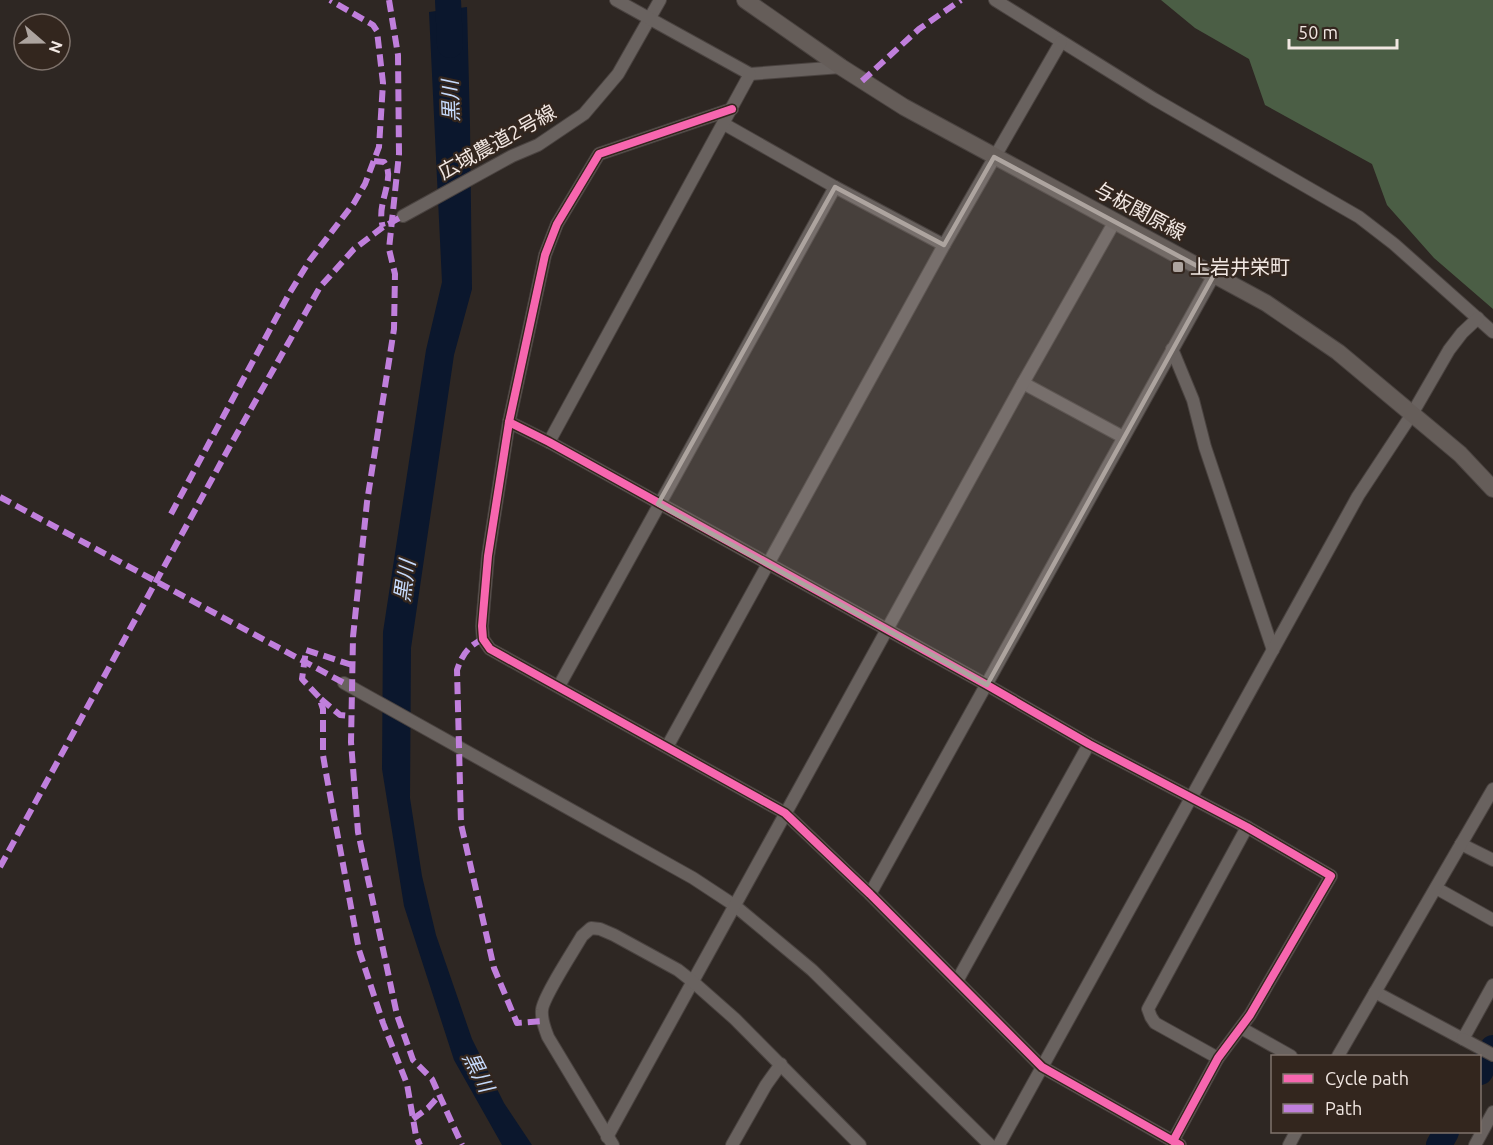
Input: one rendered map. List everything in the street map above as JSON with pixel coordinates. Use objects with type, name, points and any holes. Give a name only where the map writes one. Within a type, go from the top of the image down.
[{"type":"main road","name":"与板関原線","points":[[748,1],[841,67],[904,107],[1266,303],[1312,333],[1460,454],[1493,489]]},
{"type":"street","points":[[616,0],[750,74],[841,67]]},
{"type":"street","name":"広域農道2号線","points":[[403,216],[512,156],[538,145],[584,114],[618,75],[660,0]]},
{"type":"street","points":[[995,0],[1154,99],[1359,217],[1394,244],[1493,332]]},
{"type":"street","points":[[667,747],[944,245],[1061,42]]},
{"type":"street","points":[[549,441],[750,74]]},
{"type":"street","points":[[509,422],[549,441],[1089,744],[1247,827],[1331,876],[1276,973],[1241,1028],[1218,1058],[1177,1143],[1042,1067],[870,894],[784,813],[490,649],[483,639],[488,556],[509,422],[545,255],[557,224],[599,154],[614,147],[732,109]]},
{"type":"street","points":[[724,124],[944,245]]},
{"type":"street","points":[[559,686],[835,187]]},
{"type":"street","points":[[610,1141],[692,981],[784,813],[1115,221]]},
{"type":"street","points":[[870,894],[1214,275]]},
{"type":"street","points":[[999,1145],[1358,496],[1412,414],[1449,350],[1478,318]]},
{"type":"street","points":[[1172,349],[1193,400],[1205,447],[1273,650]]},
{"type":"street","points":[[1023,383],[1123,437]]},
{"type":"street","points":[[344,683],[693,878],[734,905],[812,970],[990,1145]]},
{"type":"street","points":[[957,981],[1089,744]]},
{"type":"street","points":[[1339,1055],[1493,789]]},
{"type":"street","points":[[1218,1058],[1155,1023],[1148,1009],[1247,827]]},
{"type":"street","points":[[1461,844],[1493,860]]},
{"type":"street","points":[[1436,888],[1493,920]]},
{"type":"street","points":[[610,1141],[548,1037],[542,1021],[542,1008],[547,996],[582,936],[591,928],[614,935],[678,970],[692,981],[735,1019],[860,1145]]},
{"type":"street","points":[[1469,1041],[1493,985]]},
{"type":"street","points":[[1375,992],[1493,1055]]},
{"type":"street","points":[[1241,1028],[1289,1055]]},
{"type":"street","points":[[732,1145],[766,1085],[781,1064]]},
{"type":"street","points":[[1475,1145],[1493,1112]]},
{"type":"highlighted area","points":[[994,157],[1214,275],[987,685],[658,504],[835,187],[944,245]]},
{"type":"green space","points":[[1161,0],[1493,0],[1493,309],[1434,258],[1387,205],[1372,164],[1265,105],[1249,59],[1195,28]]},
{"type":"water","points":[[467,7],[472,289],[454,355],[411,648],[410,798],[422,876],[436,935],[472,1039],[504,1103],[532,1145],[502,1145],[454,1060],[404,906],[382,769],[383,632],[426,350],[442,282],[429,12]]},
{"type":"waterway","name":"黒川","points":[[448,0],[450,45]]},
{"type":"waterway","points":[[1481,1070],[1493,1048]]},
{"type":"waterway","points":[[1439,1145],[1445,1133]]},
{"type":"marked path","points":[[171,514],[289,294],[310,260],[354,203],[365,184],[379,147],[383,83],[377,31],[373,25],[330,0]]},
{"type":"marked path","points":[[389,0],[398,55],[399,154],[389,249],[395,274],[394,329],[367,502],[353,637],[351,742],[358,832],[397,1015],[413,1060],[432,1079],[462,1145]]},
{"type":"marked path","points":[[862,81],[919,29],[961,0]]},
{"type":"marked path","points":[[374,161],[384,162],[387,168],[388,176],[381,218],[383,227]]},
{"type":"marked path","points":[[0,867],[230,446],[320,287],[354,249],[383,227],[403,216]]},
{"type":"marked path","points":[[0,497],[344,683]]},
{"type":"marked path","points":[[483,639],[466,652],[457,670],[461,824],[494,968],[517,1023],[542,1021]]},
{"type":"marked path","points":[[352,665],[306,650],[302,679],[319,697],[323,709],[323,755],[359,950],[383,1023],[407,1084],[416,1136],[420,1145]]},
{"type":"marked path","points":[[321,699],[340,715],[350,716]]},
{"type":"marked path","points":[[413,1119],[438,1097]]},
{"type":"cycle path","points":[[732,109],[599,154],[557,224],[545,255],[509,422],[488,556],[483,639],[490,649],[785,813],[870,894],[1042,1067],[1180,1145]]},
{"type":"cycle path","points":[[509,422],[987,685],[1089,744],[1247,827],[1331,876],[1250,1015],[1218,1058],[1173,1141]]},
{"type":"place","name":"上岩井栄町","points":[[1178,267]]}]
